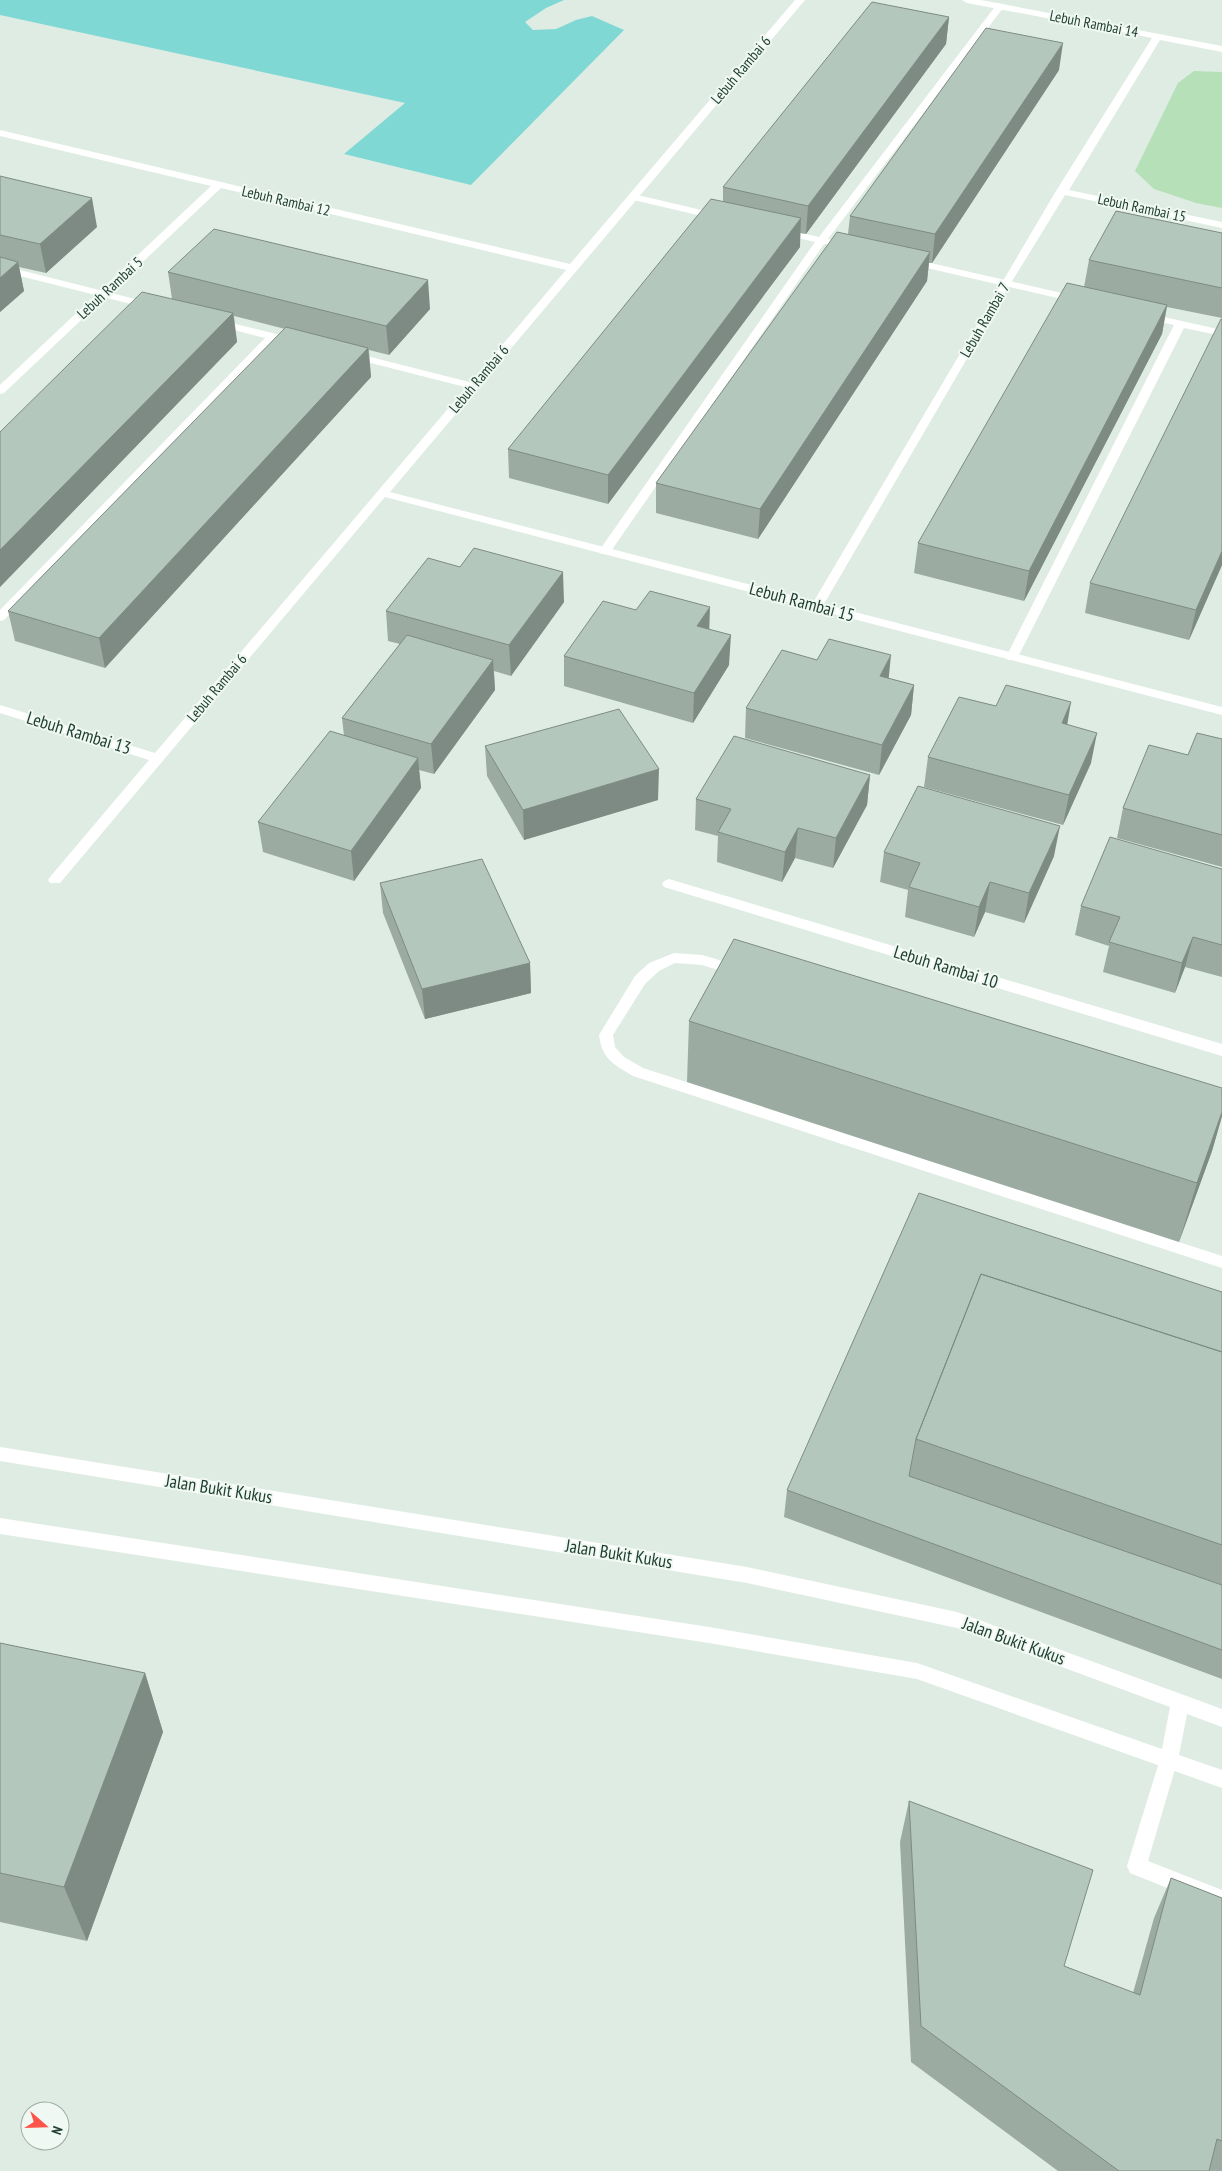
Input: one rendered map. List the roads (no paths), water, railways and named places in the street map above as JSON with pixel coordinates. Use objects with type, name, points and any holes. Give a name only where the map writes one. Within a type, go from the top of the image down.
[{"type":"street","name":"Lebuh Rambai 6","points":[[55,880],[800,0]]},
{"type":"street","name":"Lebuh Rambai 14","points":[[967,0],[1222,49]]},
{"type":"street","points":[[605,551],[822,240],[1000,6]]},
{"type":"street","name":"Lebuh Rambai 7","points":[[817,606],[1061,191],[1158,36]]},
{"type":"street","name":"Lebuh Rambai 12","points":[[0,133],[572,268]]},
{"type":"street","name":"Lebuh Rambai 5","points":[[0,391],[218,184]]},
{"type":"street","name":"Lebuh Rambai 15","points":[[1061,191],[1222,225]]},
{"type":"street","points":[[633,197],[728,219]]},
{"type":"street","points":[[765,228],[841,245]]},
{"type":"street","points":[[899,259],[1093,304]]},
{"type":"street","points":[[0,268],[160,308]]},
{"type":"street","points":[[1132,312],[1222,334]]},
{"type":"street","points":[[207,320],[311,346]]},
{"type":"street","points":[[1012,657],[1180,324]]},
{"type":"street","points":[[0,616],[273,336]]},
{"type":"street","points":[[340,352],[473,386]]},
{"type":"street","name":"Lebuh Rambai 15","points":[[382,493],[1222,711]]},
{"type":"street","name":"Lebuh Rambai 13","points":[[0,709],[158,758]]},
{"type":"street","name":"Lebuh Rambai 10","points":[[669,884],[1222,1050]]},
{"type":"street","points":[[750,975],[702,960],[674,958],[654,967],[640,980],[606,1035],[608,1049],[620,1061],[638,1072],[1222,1262]]},
{"type":"street","name":"Jalan Bukit Kukus","points":[[0,1454],[747,1575],[956,1620],[1222,1718]]},
{"type":"street","points":[[0,1526],[709,1636],[917,1671],[1222,1779]]},
{"type":"street","points":[[1180,1703],[1169,1759],[1137,1866],[1222,1900]]},
{"type":"water","points":[[0,0],[564,0],[546,8],[525,22],[533,30],[556,29],[576,20],[592,16],[624,30],[471,185],[344,154],[405,103],[0,15]]}]
